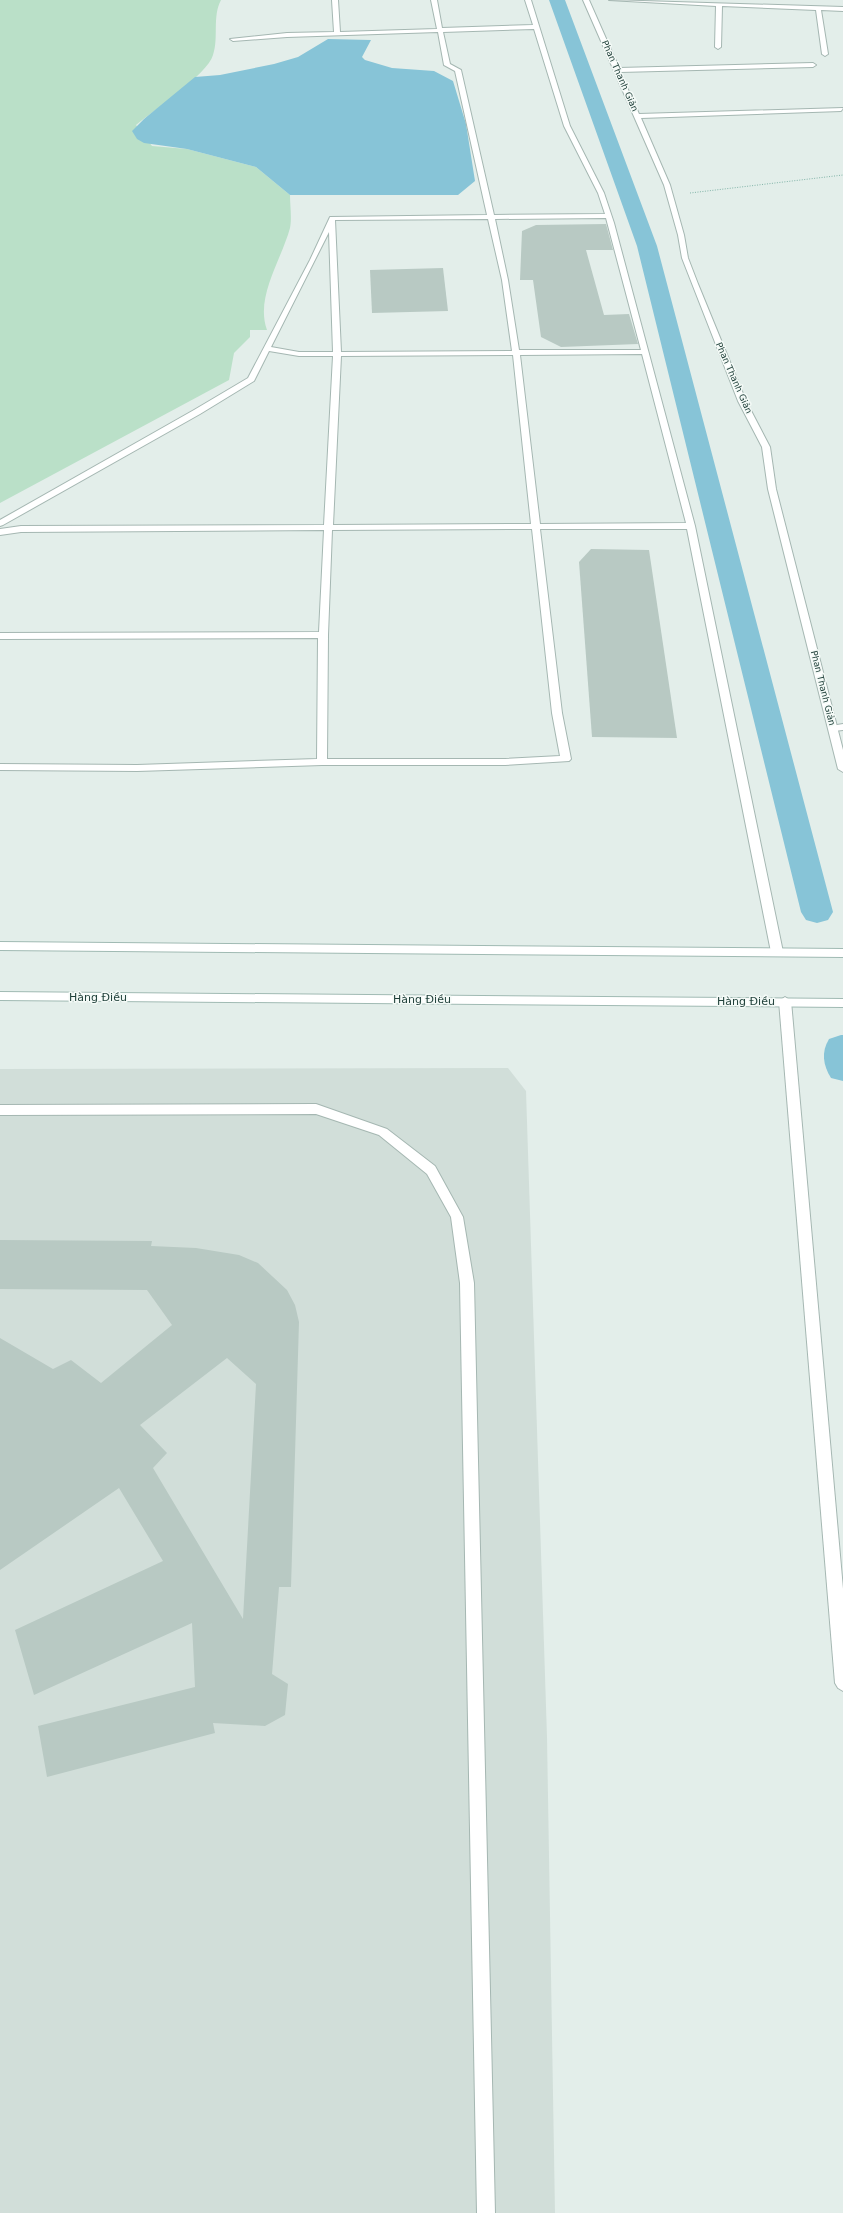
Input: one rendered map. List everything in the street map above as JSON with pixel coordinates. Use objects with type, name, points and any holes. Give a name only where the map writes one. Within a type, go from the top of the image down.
[{"type":"street","points":[[335,0],[337,33]]},
{"type":"street","points":[[0,767],[137,768],[322,762],[505,762],[566,759],[557,713],[516,352],[505,280],[458,70],[447,65],[434,0]]},
{"type":"street","points":[[528,0],[566,126],[601,193],[691,526],[777,952]]},
{"type":"street","name":"Phan Thanh Giản","points":[[586,0],[638,116],[670,195],[682,235],[685,258],[742,401],[766,447],[772,490],[838,728],[843,769]]},
{"type":"street","points":[[612,0],[843,9]]},
{"type":"street","points":[[718,48],[719,4]]},
{"type":"street","points":[[818,8],[825,54]]},
{"type":"street","points":[[233,39],[337,33],[537,28]]},
{"type":"street","points":[[618,70],[813,65]]},
{"type":"street","points":[[638,116],[841,109]]},
{"type":"street","points":[[332,218],[608,216]]},
{"type":"street","points":[[0,523],[197,412],[251,379],[268,349],[332,218]]},
{"type":"street","points":[[322,762],[324,635],[330,528],[330,463],[337,354],[332,218]]},
{"type":"street","points":[[268,349],[299,354],[644,352]]},
{"type":"street","points":[[0,532],[21,529],[691,526]]},
{"type":"street","points":[[0,636],[324,635]]},
{"type":"street","points":[[0,946],[843,953]]},
{"type":"street","name":"Hàng Điều","points":[[0,996],[785,1001],[843,1003]]},
{"type":"street","points":[[785,1001],[821,1406],[843,1683]]},
{"type":"street","points":[[0,1110],[316,1109],[383,1132],[431,1170],[457,1218],[467,1282],[486,2213]]},
{"type":"path","points":[[670,195],[843,176]]},
{"type":"shaded area","points":[[508,1068],[526,1091],[547,1737],[555,2213],[0,2213],[0,1069]]},
{"type":"green space","points":[[0,0],[221,0],[218,7],[216,20],[215,48],[209,63],[191,82],[136,125],[152,146],[187,149],[256,167],[290,195],[291,216],[290,228],[271,279],[264,305],[264,317],[267,330],[250,330],[250,337],[234,353],[229,380],[0,503]]},
{"type":"water","points":[[328,39],[371,40],[362,57],[365,60],[392,68],[434,71],[453,81],[466,124],[475,181],[458,195],[290,195],[256,167],[187,149],[144,143],[137,139],[132,131],[144,119],[195,77],[220,75],[274,64],[298,57]]},
{"type":"building","points":[[606,224],[613,250],[586,250],[604,315],[629,314],[638,344],[561,347],[541,337],[533,280],[520,280],[522,231],[536,225]]},
{"type":"building","points":[[443,268],[448,311],[372,313],[370,270]]},
{"type":"building","points":[[591,549],[649,550],[677,738],[592,737],[579,562]]},
{"type":"building","points":[[0,1240],[152,1241],[151,1246],[196,1248],[239,1255],[258,1263],[287,1290],[295,1305],[299,1322],[291,1587],[279,1587],[272,1674],[288,1684],[285,1715],[265,1726],[213,1723],[215,1733],[47,1777],[38,1726],[195,1687],[192,1623],[34,1695],[15,1630],[163,1561],[119,1488],[0,1570],[0,1338],[53,1369],[71,1360],[101,1383],[172,1325],[147,1290],[0,1289]],"holes":[[[227,1358],[256,1384],[243,1619],[153,1468],[167,1453],[140,1425]]]},
{"type":"waterway","points":[[557,0],[647,246],[817,912]]},
{"type":"waterway","points":[[841,1048],[843,1068]]}]
